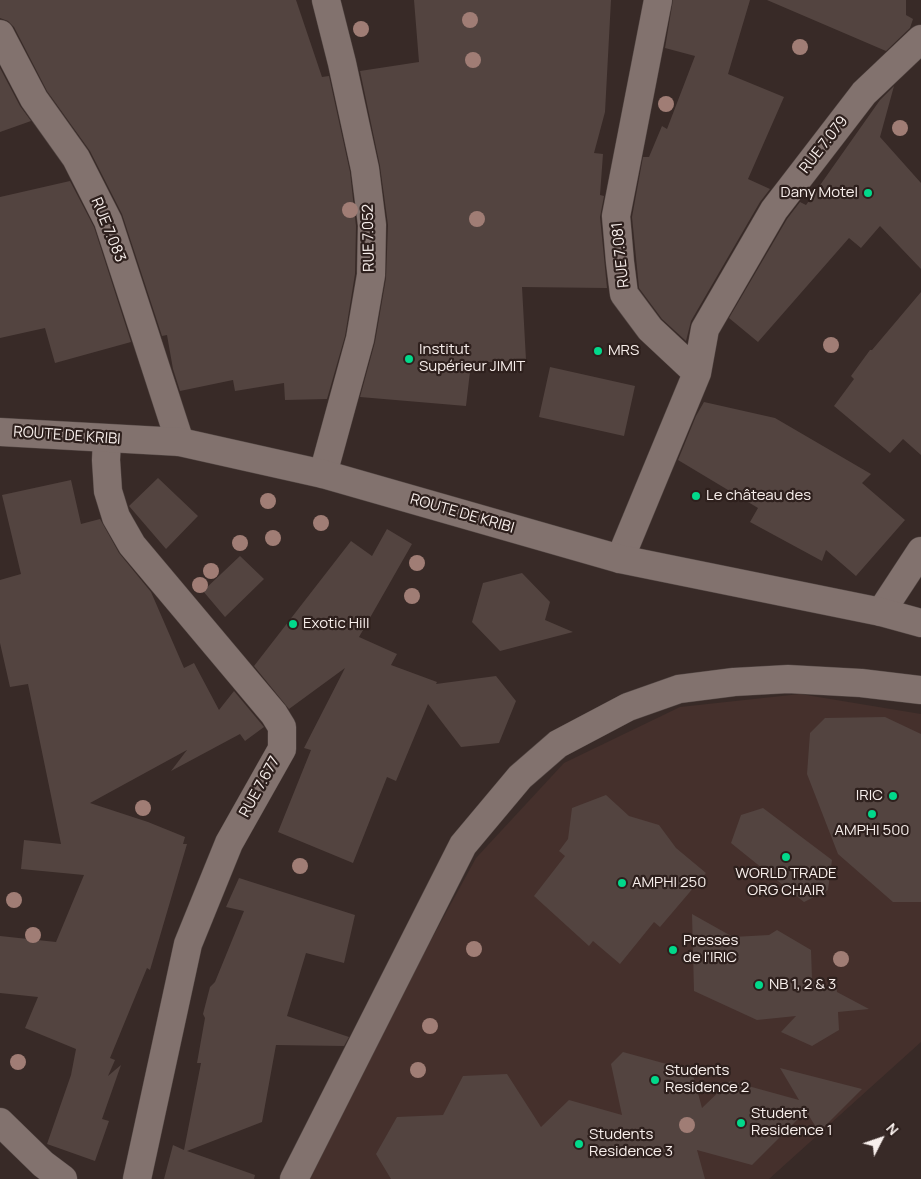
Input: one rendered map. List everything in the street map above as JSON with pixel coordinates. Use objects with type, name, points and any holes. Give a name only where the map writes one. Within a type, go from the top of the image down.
[{"type":"street","name":"RUE 7.052","points":[[323,474],[360,339],[371,275],[372,225],[365,169],[326,0]]},
{"type":"street","name":"RUE 7.081","points":[[658,0],[616,216],[620,262],[624,294],[650,329],[697,373]]},
{"type":"street","name":"RUE 7.083","points":[[0,34],[34,99],[76,158],[108,221],[180,442]]},
{"type":"street","name":"RUE 7.079","points":[[697,373],[706,329],[774,210],[864,93],[921,39]]},
{"type":"street","points":[[620,560],[697,373]]},
{"type":"street","name":"ROUTE DE KRIBI","points":[[0,432],[180,442],[323,474],[620,560],[881,612],[921,623]]},
{"type":"street","name":"RUE 7.677","points":[[107,439],[108,491],[116,517],[132,545],[274,714],[282,728],[282,749],[228,844],[188,944],[137,1179]]},
{"type":"street","points":[[881,612],[921,551]]},
{"type":"street","points":[[294,1179],[463,845],[520,777],[558,744],[628,707],[679,689],[734,682],[788,679],[861,683],[921,690]]},
{"type":"street","points":[[0,1122],[43,1164],[63,1179]]},
{"type":"shaded area","name":"Presses de l'IRIC","points":[[800,694],[921,714],[921,1042],[769,1179],[300,1179],[476,858],[564,763],[680,707]]},
{"type":"building","points":[[0,0],[296,0],[322,77],[329,76],[350,172],[356,226],[355,274],[345,336],[327,399],[285,400],[284,383],[235,391],[233,380],[180,391],[173,369],[167,335],[162,336],[122,214],[90,151],[47,91],[14,27],[8,21],[0,18]]},
{"type":"building","points":[[414,0],[611,0],[605,112],[594,153],[603,154],[600,195],[604,196],[600,217],[607,288],[522,287],[526,360],[471,363],[466,406],[360,397],[375,342],[386,278],[388,225],[380,166],[360,71],[419,62]]},
{"type":"building","points":[[673,0],[750,0],[728,74],[784,97],[748,179],[770,189],[760,202],[691,321],[686,341],[662,319],[639,288],[632,217],[643,157],[649,157],[662,126],[667,129],[695,56],[665,48]]},
{"type":"building","points":[[767,0],[906,0],[906,15],[913,19],[910,28],[886,51]]},
{"type":"building","points":[[0,68],[20,106],[31,121],[0,132]]},
{"type":"building","points":[[894,86],[880,137],[921,183],[921,269],[880,226],[861,248],[849,238],[758,342],[729,318],[787,219],[800,202],[806,205],[880,100]]},
{"type":"building","points":[[70,181],[94,227],[131,342],[55,363],[45,328],[0,338],[0,197]]},
{"type":"building","points":[[921,292],[921,455],[903,439],[890,453],[834,406],[854,379],[851,376],[870,350],[872,350]]},
{"type":"building","points":[[550,367],[635,386],[624,436],[539,417]]},
{"type":"building","points":[[704,402],[775,418],[871,474],[862,483],[905,520],[856,576],[826,550],[822,561],[750,522],[758,508],[678,460],[696,416]]},
{"type":"building","points":[[158,478],[198,516],[166,549],[129,506]]},
{"type":"building","points":[[71,480],[81,524],[100,519],[119,553],[151,592],[184,668],[194,663],[219,710],[234,691],[264,727],[245,741],[240,734],[171,771],[187,750],[90,803],[148,822],[185,837],[183,844],[187,844],[150,970],[147,968],[110,1058],[115,1060],[108,1076],[121,1065],[102,1119],[109,1121],[95,1161],[47,1144],[71,1075],[76,1049],[25,1028],[38,997],[0,993],[0,936],[56,942],[84,875],[21,869],[24,840],[61,844],[28,684],[10,687],[0,643],[0,580],[21,574],[2,495]]},
{"type":"building","points":[[387,529],[412,544],[359,637],[397,654],[391,665],[437,682],[436,684],[496,676],[516,701],[499,743],[461,747],[428,704],[396,781],[387,777],[353,863],[278,832],[311,750],[304,748],[345,668],[289,709],[254,666],[351,541],[372,556]]},
{"type":"building","points":[[240,556],[264,579],[225,617],[203,591]]},
{"type":"building","points":[[522,573],[550,602],[545,620],[573,632],[500,651],[472,622],[483,583]]},
{"type":"building","name":"AMPHI 500","points":[[885,717],[921,734],[921,902],[893,902],[838,854],[807,774],[810,733],[825,718]]},
{"type":"building","name":"AMPHI 250","points":[[606,795],[629,816],[659,825],[676,848],[706,873],[660,927],[654,922],[620,964],[593,941],[589,946],[534,896],[565,856],[559,851],[568,839],[572,808]]},
{"type":"building","name":"WORLD TRADE ORG CHAIR","points":[[763,808],[832,860],[828,890],[804,902],[731,843],[741,815]]},
{"type":"building","points":[[239,878],[355,915],[344,963],[306,953],[287,1016],[349,1037],[344,1046],[276,1045],[262,1122],[187,1151],[255,1175],[254,1179],[164,1179],[173,1145],[184,1150],[201,1063],[197,1063],[205,1018],[203,1014],[210,987],[215,982],[244,911],[226,907]]},
{"type":"building","name":"NB 1, 2 & 3","points":[[692,914],[733,937],[769,935],[777,930],[811,950],[812,979],[827,987],[836,977],[837,992],[869,1009],[838,1012],[839,1030],[812,1046],[781,1032],[796,1016],[757,1020],[694,991]]},
{"type":"building","points":[[623,1052],[692,1071],[702,1108],[730,1081],[799,1100],[780,1068],[862,1089],[819,1132],[806,1111],[752,1165],[697,1150],[705,1179],[391,1179],[376,1154],[397,1117],[443,1115],[463,1076],[507,1074],[541,1127],[569,1100],[622,1115],[611,1064]]},
{"type":"place","name":"Dany Motel","points":[[868,193]]},
{"type":"place","name":"MRS","points":[[598,351]]},
{"type":"place","name":"Institut Supérieur JIMIT","points":[[409,359]]},
{"type":"place","name":"Le château des","points":[[696,496]]},
{"type":"place","name":"Exotic Hill","points":[[293,624]]},
{"type":"place","name":"IRIC","points":[[893,796]]},
{"type":"place","name":"AMPHI 500","points":[[872,814]]},
{"type":"place","name":"WORLD TRADE ORG CHAIR","points":[[786,857]]},
{"type":"place","name":"AMPHI 250","points":[[622,883]]},
{"type":"place","name":"Presses de l'IRIC","points":[[673,950]]},
{"type":"place","name":"NB 1, 2 & 3","points":[[759,985]]},
{"type":"place","name":"Students Residence 2","points":[[655,1080]]},
{"type":"place","name":"Student Residence 1","points":[[741,1123]]},
{"type":"place","name":"Students Residence 3","points":[[579,1144]]}]
